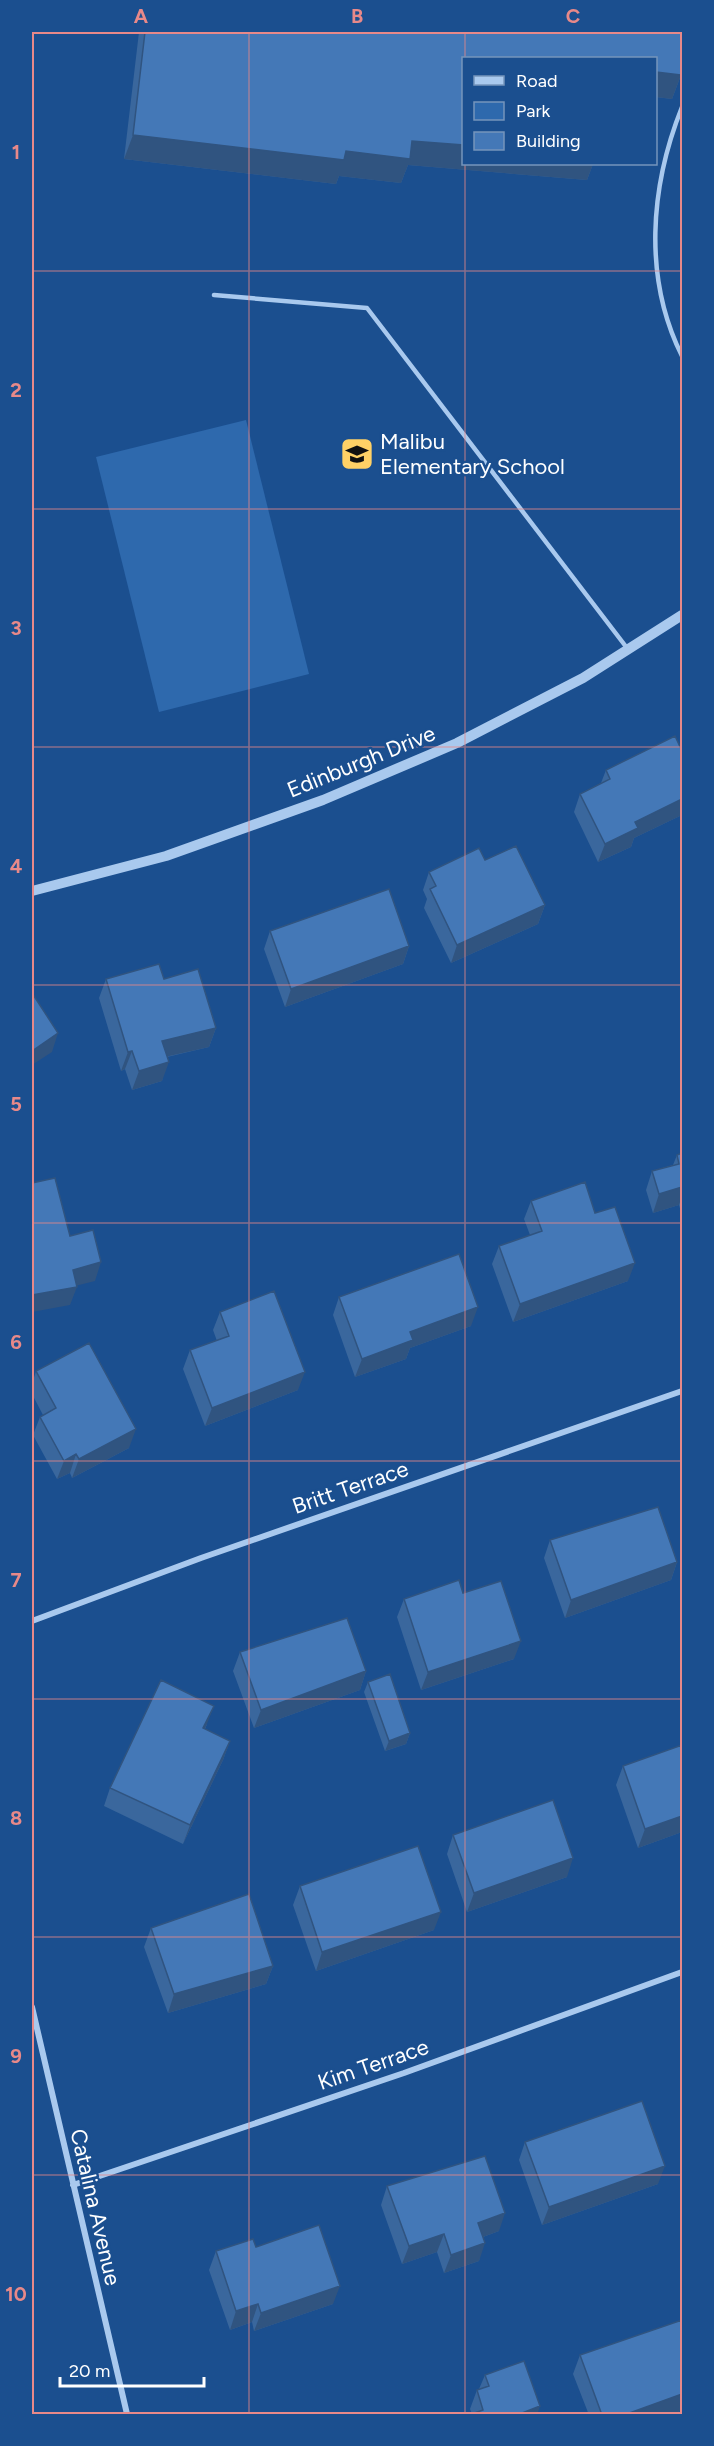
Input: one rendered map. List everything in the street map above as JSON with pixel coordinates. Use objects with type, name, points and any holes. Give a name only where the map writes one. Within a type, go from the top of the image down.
[{"type":"street","name":"Edinburgh Drive","points":[[32,891],[166,856],[323,800],[457,743],[583,678],[682,615]]},
{"type":"street","name":"Britt Terrace","points":[[32,1621],[201,1558],[682,1391]]},
{"type":"street","name":"Kim Terrace","points":[[73,2185],[404,2073],[682,1972]]},
{"type":"street","name":"Catalina Avenue","points":[[32,2007],[127,2415]]},
{"type":"lane","points":[[682,107],[670,137],[655,221],[656,276],[669,330],[682,356]]},
{"type":"lane","points":[[214,296],[367,308],[629,650]]},
{"type":"green space","points":[[246,420],[309,674],[159,712],[96,457]]},
{"type":"building","points":[[145,32],[682,32],[681,75],[657,72],[657,57],[462,57],[462,145],[412,141],[410,159],[346,151],[344,160],[133,135]]},
{"type":"building","points":[[675,736],[682,751],[682,799],[635,822],[638,828],[605,844],[580,794],[610,779],[606,770]]},
{"type":"building","points":[[516,846],[545,905],[457,945],[430,889],[436,886],[429,872],[479,848],[485,860]]},
{"type":"building","points":[[389,889],[409,946],[291,989],[270,931]]},
{"type":"building","points":[[159,964],[164,979],[198,969],[216,1028],[162,1041],[169,1062],[139,1071],[132,1051],[128,1052],[106,979]]},
{"type":"building","points":[[32,993],[58,1033],[32,1051]]},
{"type":"building","points":[[682,1153],[682,1187],[659,1194],[652,1171],[679,1164],[677,1155]]},
{"type":"building","points":[[55,1178],[70,1236],[93,1230],[101,1262],[73,1270],[77,1287],[32,1295],[32,1183]]},
{"type":"building","points":[[585,1182],[595,1213],[615,1207],[635,1263],[520,1304],[499,1246],[542,1231],[531,1201]]},
{"type":"building","points":[[459,1254],[478,1307],[410,1332],[413,1340],[362,1359],[339,1297]]},
{"type":"building","points":[[274,1291],[305,1372],[212,1408],[190,1350],[229,1336],[220,1312]]},
{"type":"building","points":[[89,1343],[136,1429],[79,1459],[76,1454],[64,1461],[40,1417],[56,1408],[36,1371]]},
{"type":"building","points":[[658,1507],[677,1562],[571,1600],[550,1540]]},
{"type":"building","points":[[459,1580],[463,1593],[501,1581],[521,1641],[428,1672],[404,1599]]},
{"type":"building","points":[[347,1618],[366,1671],[261,1710],[240,1652]]},
{"type":"building","points":[[390,1674],[410,1733],[389,1741],[368,1682]]},
{"type":"building","points":[[161,1680],[214,1706],[203,1728],[230,1741],[190,1825],[110,1788]]},
{"type":"building","points":[[682,1745],[682,1816],[645,1829],[623,1766]]},
{"type":"building","points":[[553,1800],[573,1858],[474,1893],[453,1835]]},
{"type":"building","points":[[418,1846],[441,1912],[322,1952],[300,1886]]},
{"type":"building","points":[[249,1894],[273,1966],[174,1994],[151,1928]]},
{"type":"building","points":[[642,2101],[665,2166],[549,2207],[525,2142]]},
{"type":"building","points":[[485,2156],[505,2213],[478,2223],[485,2243],[451,2255],[444,2234],[409,2246],[387,2186]]},
{"type":"building","points":[[319,2225],[340,2286],[261,2313],[258,2304],[236,2311],[216,2251],[253,2239],[256,2247]]},
{"type":"building","points":[[682,2320],[682,2394],[624,2415],[602,2415],[580,2355]]},
{"type":"building","points":[[524,2361],[540,2406],[517,2415],[469,2415],[483,2410],[477,2390],[489,2386],[485,2375]]},
{"type":"place","name":"Malibu Elementary School","points":[[357,454]]}]
